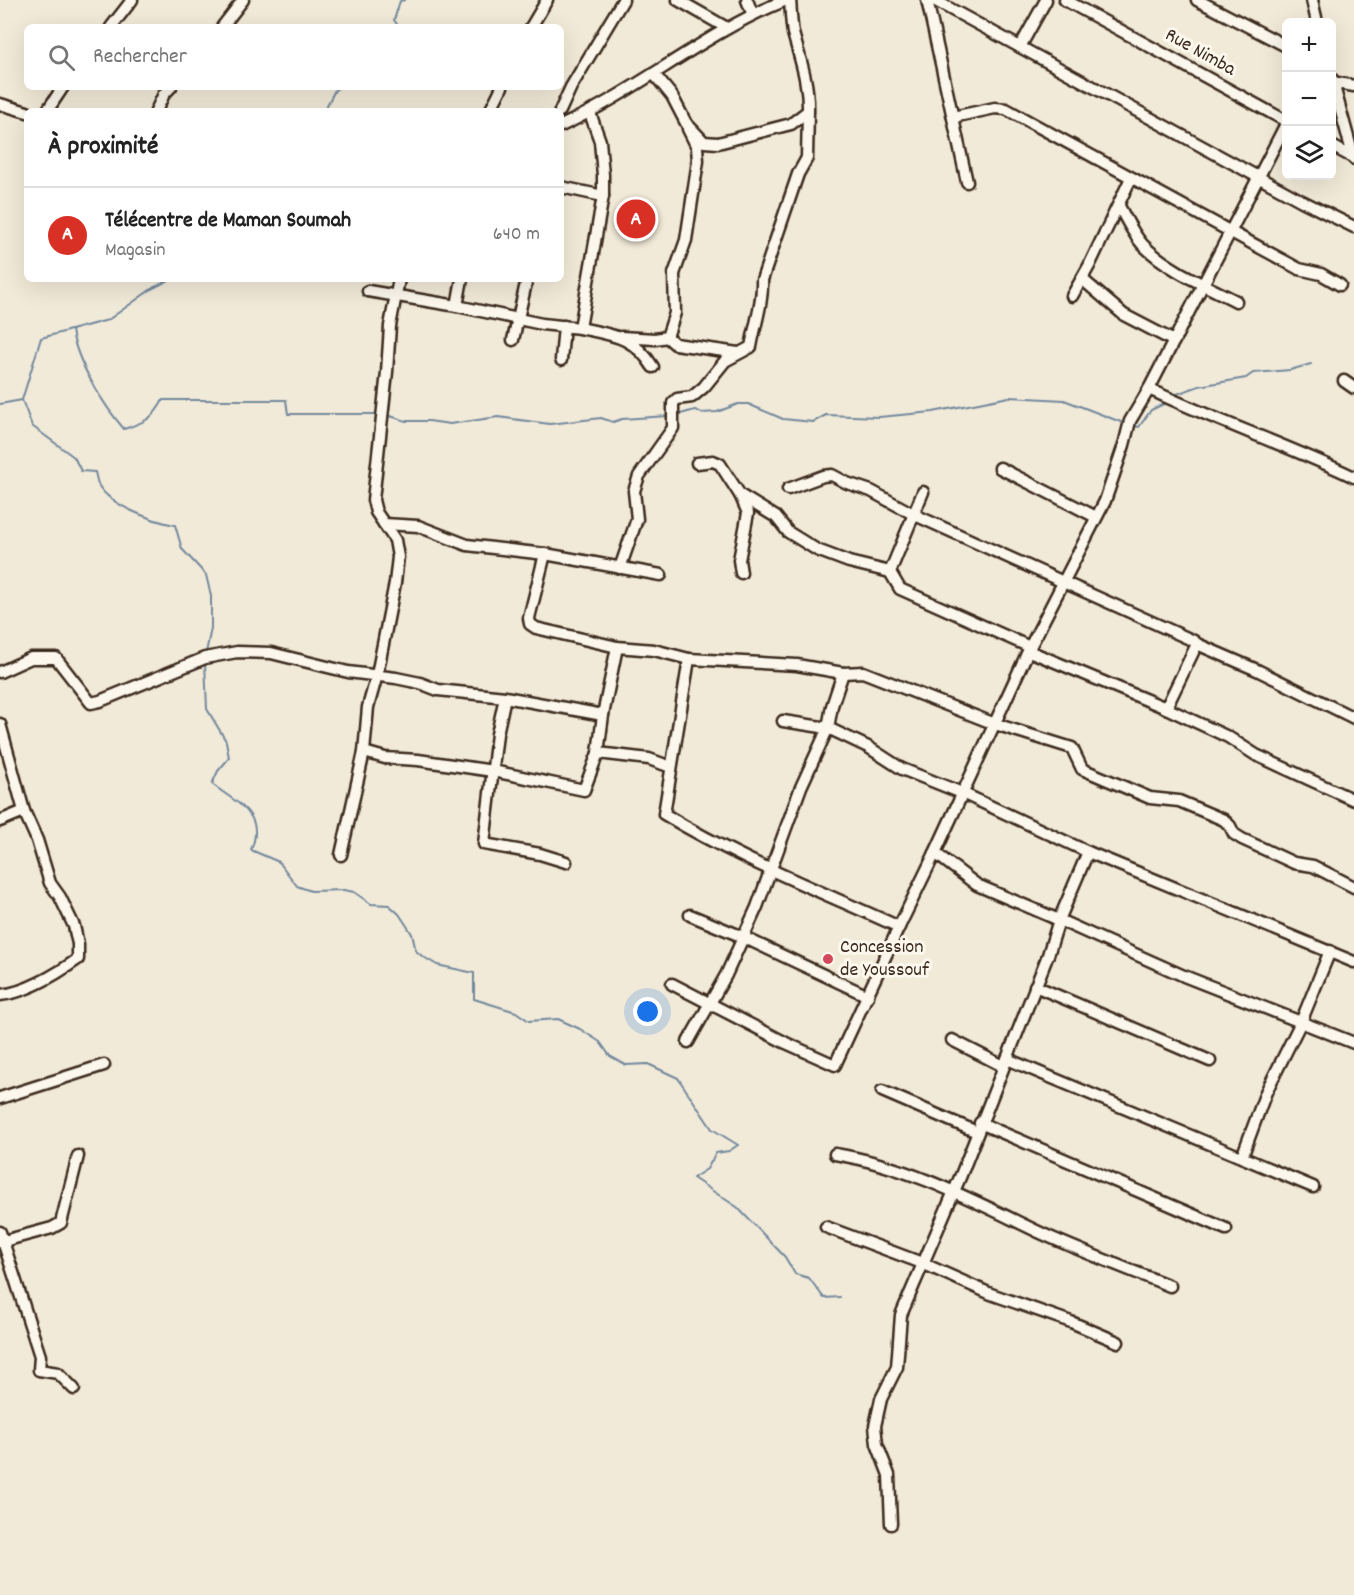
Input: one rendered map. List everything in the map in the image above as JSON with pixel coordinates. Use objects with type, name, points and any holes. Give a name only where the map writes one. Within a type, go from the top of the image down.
[{"type":"street","points":[[113,24],[132,0]]},
{"type":"street","points":[[224,24],[243,0]]},
{"type":"street","points":[[533,24],[547,0]]},
{"type":"street","points":[[561,108],[571,87],[623,0]]},
{"type":"street","points":[[678,0],[727,28]]},
{"type":"street","points":[[747,0],[753,14]]},
{"type":"street","points":[[564,125],[590,113],[727,28],[753,14],[788,0],[806,80],[807,158],[798,174],[762,280],[763,298],[756,319],[751,347],[725,361],[704,387],[692,397],[677,399],[673,403],[673,428],[639,476],[634,491],[637,519],[620,568]]},
{"type":"street","points":[[927,0],[967,182]]},
{"type":"street","points":[[934,0],[1354,227]]},
{"type":"street","points":[[1020,47],[1046,0]]},
{"type":"street","name":"Rue Nimba","points":[[1065,0],[1282,119]]},
{"type":"street","points":[[1197,0],[1282,43]]},
{"type":"street","points":[[1312,0],[1316,18]]},
{"type":"street","points":[[654,74],[672,96],[686,123],[697,147],[698,161],[686,240],[674,274],[675,313],[667,337]]},
{"type":"street","points":[[1336,81],[1354,86]]},
{"type":"street","points":[[49,108],[61,90]]},
{"type":"street","points":[[157,108],[168,90]]},
{"type":"street","points":[[492,108],[500,90]]},
{"type":"street","points":[[1336,94],[1354,158]]},
{"type":"street","points":[[0,104],[24,111]]},
{"type":"street","points":[[953,117],[995,108],[1006,109],[1299,269],[1321,274],[1340,285]]},
{"type":"street","points":[[686,123],[704,142],[718,143],[791,124],[808,111]]},
{"type":"street","points":[[580,328],[603,196],[600,141],[590,113]]},
{"type":"street","points":[[672,984],[711,1002],[786,1043],[835,1065],[1063,580],[1105,501],[1129,425],[1285,126]]},
{"type":"street","points":[[1336,148],[1354,158]]},
{"type":"street","points":[[1071,296],[1082,279],[1131,178]]},
{"type":"street","points":[[564,188],[603,196]]},
{"type":"street","points":[[1119,206],[1133,232],[1144,245],[1165,262],[1236,301]]},
{"type":"street","points":[[1082,279],[1124,315],[1174,341]]},
{"type":"street","points":[[341,855],[364,752],[368,707],[377,675],[398,558],[395,540],[376,512],[373,500],[390,326],[398,282]]},
{"type":"street","points":[[457,306],[461,282]]},
{"type":"street","points":[[513,340],[526,282]]},
{"type":"street","points":[[368,291],[621,337],[655,339],[667,337]]},
{"type":"street","points":[[561,360],[564,326]]},
{"type":"street","points":[[621,337],[644,352],[653,368]]},
{"type":"street","points":[[667,337],[675,344],[741,354]]},
{"type":"street","points":[[1344,381],[1354,387]]},
{"type":"street","points":[[1149,388],[1354,477]]},
{"type":"street","points":[[697,463],[713,461],[720,464],[740,495],[748,513],[739,560],[741,573]]},
{"type":"street","points":[[1000,468],[1096,517]]},
{"type":"street","points":[[788,489],[832,475],[1257,670],[1354,718]]},
{"type":"street","points":[[890,572],[923,492]]},
{"type":"street","points":[[740,495],[776,517],[788,532],[817,550],[849,562],[890,572],[900,589],[1166,708],[1228,737],[1256,755],[1354,800]]},
{"type":"street","points":[[384,524],[418,526],[467,545],[545,554],[661,576]]},
{"type":"street","points":[[545,554],[529,618],[530,624],[536,628],[617,647],[654,650],[689,659],[797,665],[843,673],[863,672],[995,724],[1072,748],[1082,769],[1150,798],[1179,801],[1224,820],[1230,825],[1234,834],[1242,839],[1294,863],[1313,866],[1354,887]]},
{"type":"street","points":[[1166,708],[1197,644]]},
{"type":"street","points":[[364,752],[385,758],[418,760],[493,771],[584,790],[597,753],[617,647]]},
{"type":"street","points":[[0,672],[31,658],[56,657],[91,703],[205,658],[237,652],[271,653],[348,672],[420,683],[438,690],[505,697],[603,715]]},
{"type":"street","points":[[689,659],[664,814],[696,834],[898,927]]},
{"type":"street","points":[[688,1042],[726,975],[772,869],[801,787],[828,728],[832,706],[843,673]]},
{"type":"street","points":[[505,697],[484,844],[566,861]]},
{"type":"street","points":[[783,721],[828,728],[868,747],[902,769],[962,793],[1088,852],[1354,962]]},
{"type":"street","points":[[0,724],[24,811],[37,840],[50,883],[60,897],[74,926],[78,944],[78,959],[60,972],[10,994],[0,995]]},
{"type":"street","points":[[597,753],[649,759],[671,767]]},
{"type":"street","points":[[0,821],[24,811]]},
{"type":"street","points":[[891,1524],[889,1475],[877,1444],[875,1426],[881,1399],[897,1367],[901,1315],[953,1192],[1048,955],[1059,920],[1088,852]]},
{"type":"street","points":[[935,853],[977,885],[1184,976],[1354,1043]]},
{"type":"street","points":[[690,915],[743,937],[868,996]]},
{"type":"street","points":[[1242,1157],[1266,1092],[1301,1022],[1330,951]]},
{"type":"street","points":[[1035,986],[1210,1060]]},
{"type":"street","points":[[952,1040],[1313,1187]]},
{"type":"street","points":[[0,1098],[104,1065]]},
{"type":"street","points":[[882,1091],[978,1127],[1226,1229]]},
{"type":"street","points":[[835,1154],[867,1159],[920,1178],[1048,1236],[1170,1286]]},
{"type":"street","points":[[74,1389],[58,1373],[39,1370],[40,1356],[1,1238],[52,1228],[61,1223],[78,1156]]},
{"type":"street","points":[[826,1227],[922,1263],[991,1294],[1071,1322],[1118,1342]]},
{"type":"waterway","points":[[397,24],[394,20],[400,1],[405,0]]},
{"type":"waterway","points":[[326,108],[335,90]]},
{"type":"waterway","points":[[0,404],[22,400],[41,338],[108,320],[165,282]]},
{"type":"waterway","points":[[72,330],[85,369],[108,408],[124,429],[148,419],[156,412],[163,400],[286,400],[288,414],[378,414]]},
{"type":"waterway","points":[[1174,395],[1199,386],[1246,378],[1253,373],[1290,370],[1311,364]]},
{"type":"waterway","points":[[677,415],[695,410],[702,413],[717,412],[738,404],[748,404],[783,419],[813,422],[826,415],[879,417],[933,412],[1009,397],[1064,400],[1126,424]]},
{"type":"waterway","points":[[22,400],[32,426],[74,457],[81,471],[95,472],[99,486],[113,500],[144,516],[175,525],[182,549],[206,575],[211,596],[211,628],[206,653]]},
{"type":"waterway","points":[[1131,425],[1139,427],[1151,410],[1168,402]]},
{"type":"waterway","points":[[387,415],[406,421],[450,424],[498,417],[550,424],[601,418],[613,422],[622,419],[668,416]]},
{"type":"waterway","points":[[205,662],[207,709],[226,741],[229,758],[218,771],[212,784],[239,804],[252,818],[255,837],[251,850],[279,862],[297,886],[311,891],[354,892],[371,904],[389,905],[407,926],[412,934],[416,951],[422,956],[437,965],[474,973],[474,999],[516,1012],[529,1021],[558,1019],[600,1042],[610,1056],[626,1065],[648,1064],[678,1078],[712,1129],[738,1145],[729,1151],[716,1153],[707,1169],[693,1178],[737,1207],[785,1257],[795,1274],[809,1278],[824,1298],[840,1297]]},
{"type":"place","name":"Télécentre de Maman Soumah","points":[[636,219]]},
{"type":"place","name":"Concession de Youssouf","points":[[828,959]]}]
